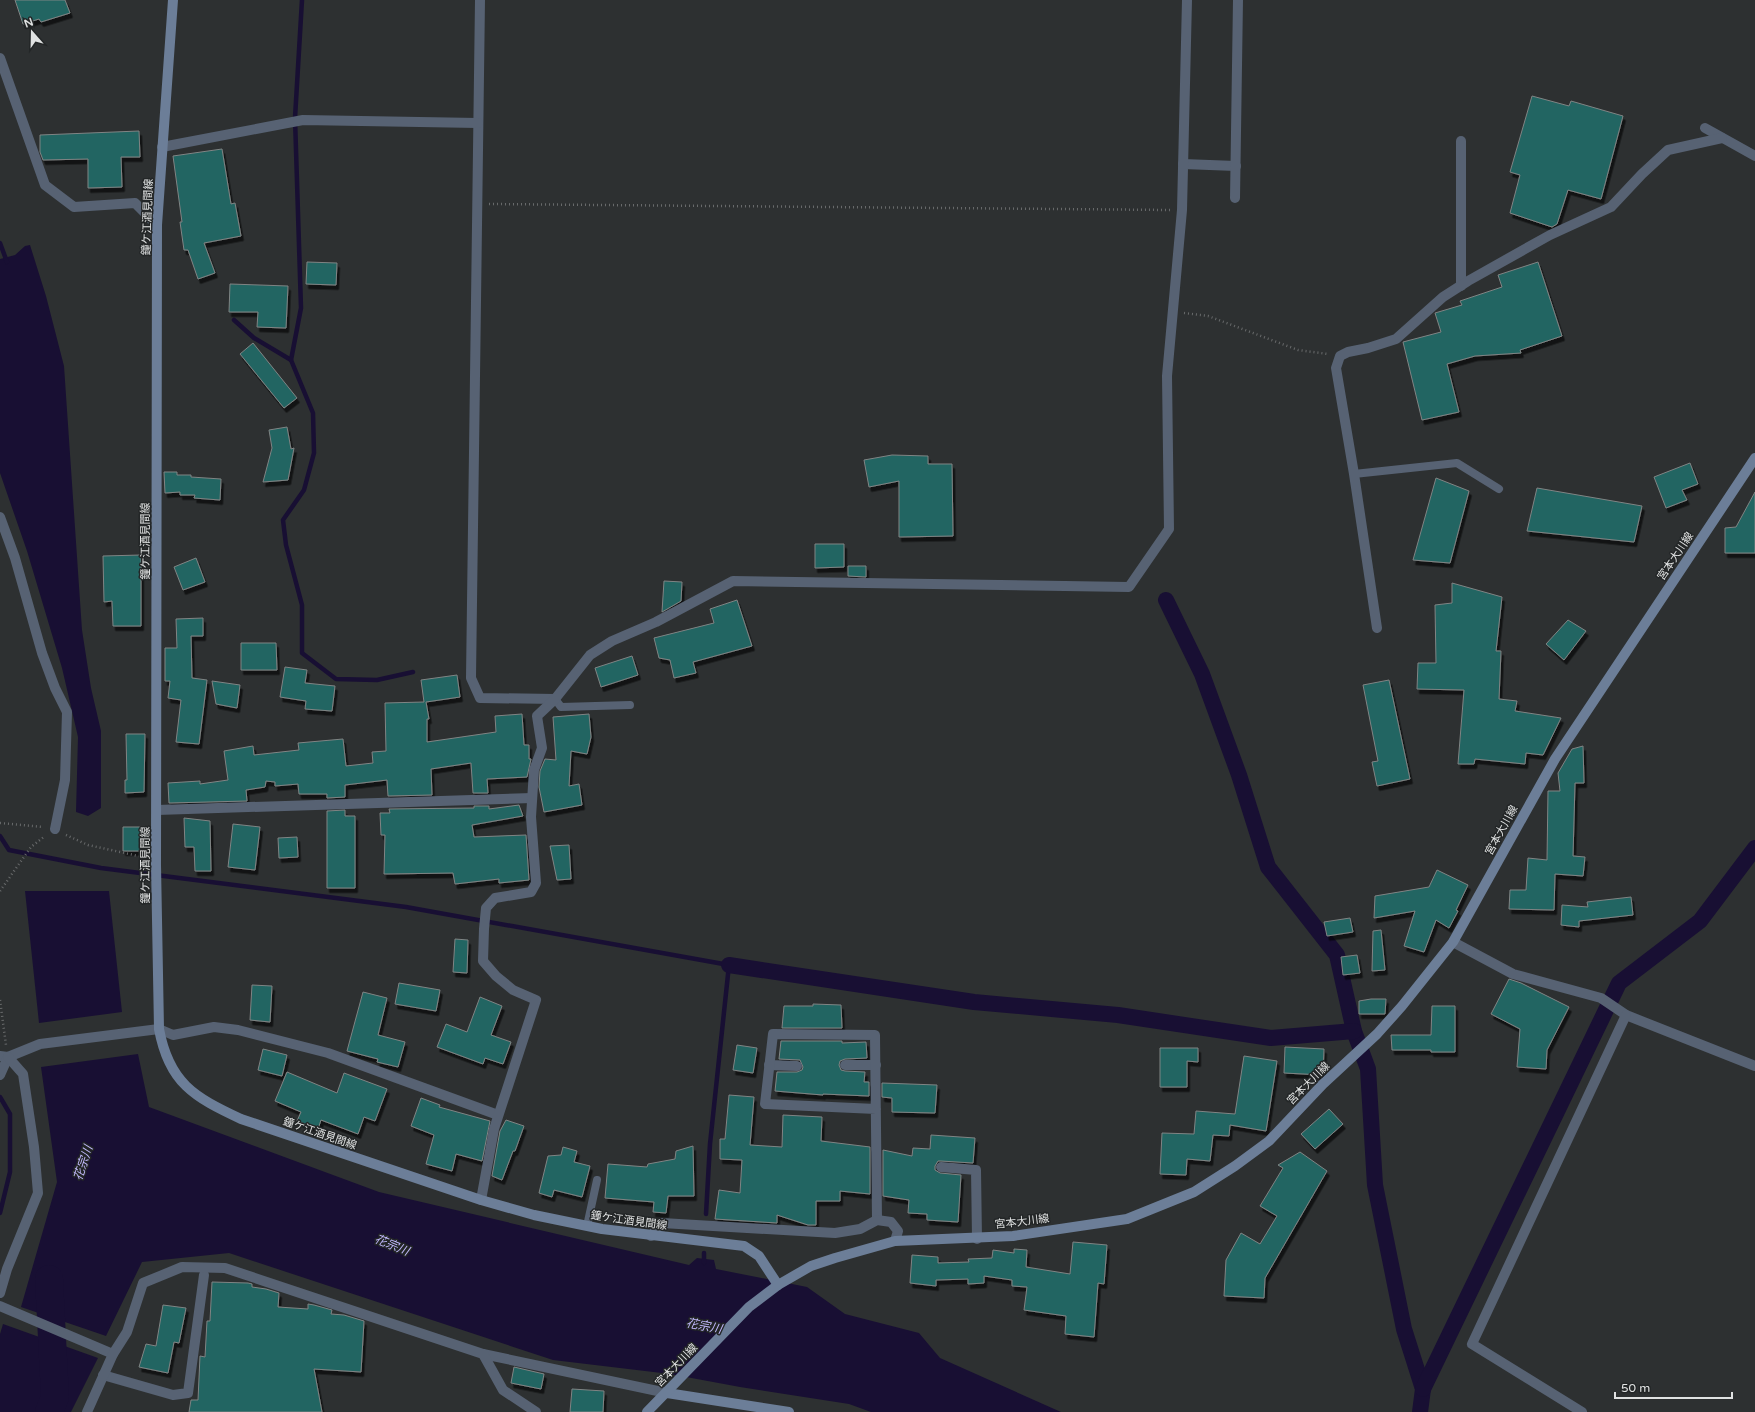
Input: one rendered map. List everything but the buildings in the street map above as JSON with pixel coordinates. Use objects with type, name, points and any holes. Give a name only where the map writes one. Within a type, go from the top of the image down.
[{"type":"main road","name":"鐘ケ江酒見間線","points":[[173,0],[157,225],[156,863],[159,1029],[163,1049],[172,1069],[193,1092],[214,1106],[241,1119],[481,1200],[534,1215],[588,1226],[651,1236],[744,1246],[759,1256],[778,1285]]},
{"type":"main road","name":"宮本大川線","points":[[647,1412],[749,1307],[792,1276],[835,1258],[896,1241],[977,1239],[1013,1236],[1127,1219],[1194,1192],[1235,1166],[1269,1141],[1323,1084],[1377,1034],[1402,1006],[1453,942],[1555,759],[1755,458]]},
{"type":"main road","points":[[667,1392],[789,1412]]},
{"type":"street","points":[[480,0],[471,678],[480,698],[555,700]]},
{"type":"street","points":[[481,1200],[494,1129],[536,1000],[513,990],[496,976],[483,961],[486,908],[495,898],[531,892],[536,883],[531,817],[534,770],[542,748],[537,716],[555,700],[590,655],[612,642],[656,622],[733,581],[1129,587],[1169,529],[1167,376],[1182,210],[1187,0]]},
{"type":"street","points":[[1235,198],[1238,0]]},
{"type":"street","points":[[0,58],[45,185],[74,207],[135,203],[157,225]]},
{"type":"street","points":[[162,147],[303,120],[478,123]]},
{"type":"street","points":[[1705,128],[1755,156]]},
{"type":"street","points":[[1377,628],[1354,474],[1336,368],[1340,356],[1348,352],[1368,348],[1396,339],[1443,297],[1460,286],[1550,235],[1611,207],[1642,174],[1668,150],[1722,138]]},
{"type":"street","points":[[1460,286],[1461,141]]},
{"type":"street","points":[[1183,164],[1236,166]]},
{"type":"street","points":[[0,517],[15,558],[42,653],[55,688],[67,712],[65,780],[55,829]]},
{"type":"street","points":[[157,810],[532,798]]},
{"type":"street","points":[[1453,942],[1513,974],[1600,998],[1626,1015],[1755,1066]]},
{"type":"street","points":[[1582,1412],[1472,1344],[1626,1015]]},
{"type":"street","points":[[4,1056],[40,1044],[159,1029],[173,1035],[214,1027],[238,1030],[328,1053],[498,1115]]},
{"type":"street","points":[[876,1108],[765,1104],[773,1034],[876,1035],[877,1220]]},
{"type":"street","points":[[0,1075],[4,1056]]},
{"type":"street","points":[[0,1293],[12,1256],[38,1193],[34,1147],[23,1074],[4,1056]]},
{"type":"street","points":[[769,1065],[797,1066]]},
{"type":"street","points":[[845,1065],[876,1065]]},
{"type":"street","points":[[941,1167],[976,1170],[977,1239]]},
{"type":"street","points":[[651,1236],[662,1223],[835,1233],[860,1229],[877,1220],[891,1222],[898,1231],[896,1241]]},
{"type":"street","points":[[87,1412],[113,1354],[127,1332],[143,1282],[182,1267],[225,1268],[483,1354],[667,1392]]},
{"type":"street","points":[[103,1375],[173,1395],[188,1393],[204,1275]]},
{"type":"street","points":[[0,1306],[113,1354]]},
{"type":"street","points":[[483,1354],[503,1390],[536,1412]]},
{"type":"lane","points":[[1354,474],[1457,462],[1499,489]]},
{"type":"lane","points":[[555,700],[561,707],[630,705]]},
{"type":"lane","points":[[588,1226],[597,1180]]},
{"type":"path","points":[[477,203],[1182,210]]},
{"type":"path","points":[[1174,311],[1208,316],[1298,350],[1340,356]]},
{"type":"path","points":[[0,822],[55,829],[88,845],[156,863]]},
{"type":"path","points":[[0,891],[31,847],[55,829]]},
{"type":"path","points":[[0,1000],[4,1056]]},
{"type":"water","points":[[30,245],[46,296],[64,366],[82,630],[91,688],[101,731],[101,808],[88,816],[76,812],[78,737],[62,668],[27,551],[0,473],[0,259],[15,255],[25,246]]},
{"type":"water","points":[[25,891],[109,891],[122,1012],[39,1023]]},
{"type":"water","points":[[138,1054],[149,1107],[379,1192],[689,1265],[697,1258],[714,1260],[716,1269],[807,1287],[845,1314],[919,1333],[940,1358],[1061,1412],[871,1412],[849,1404],[740,1387],[670,1374],[553,1360],[229,1253],[142,1262],[106,1336],[21,1307],[57,1182],[41,1067]]},
{"type":"water","points":[[3,1324],[98,1358],[71,1412],[0,1412],[0,1334]]},
{"type":"waterway","points":[[291,360],[301,308],[295,118],[302,0]]},
{"type":"waterway","points":[[0,243],[7,262]]},
{"type":"waterway","points":[[234,320],[254,338],[291,360],[313,413],[314,453],[304,490],[283,520],[286,545],[302,605],[302,653],[336,679],[377,680],[413,672]]},
{"type":"waterway","points":[[1166,600],[1202,674],[1239,775],[1268,867],[1337,955],[1354,1031],[1368,1069],[1375,1185],[1404,1329],[1423,1389],[1420,1412]]},
{"type":"waterway","points":[[0,836],[9,850],[101,868],[406,907],[729,965],[710,1144],[706,1214]]},
{"type":"waterway","points":[[1423,1389],[1619,983],[1700,921],[1755,848]]},
{"type":"waterway","points":[[729,965],[974,1002],[1118,1015],[1271,1038],[1354,1031]]},
{"type":"waterway","points":[[0,1097],[10,1114],[10,1172],[0,1213]]},
{"type":"waterway","points":[[704,1253],[704,1263]]},
{"type":"waterway","name":"花宗川","points":[[49,1279],[55,1397],[49,1412]]}]
